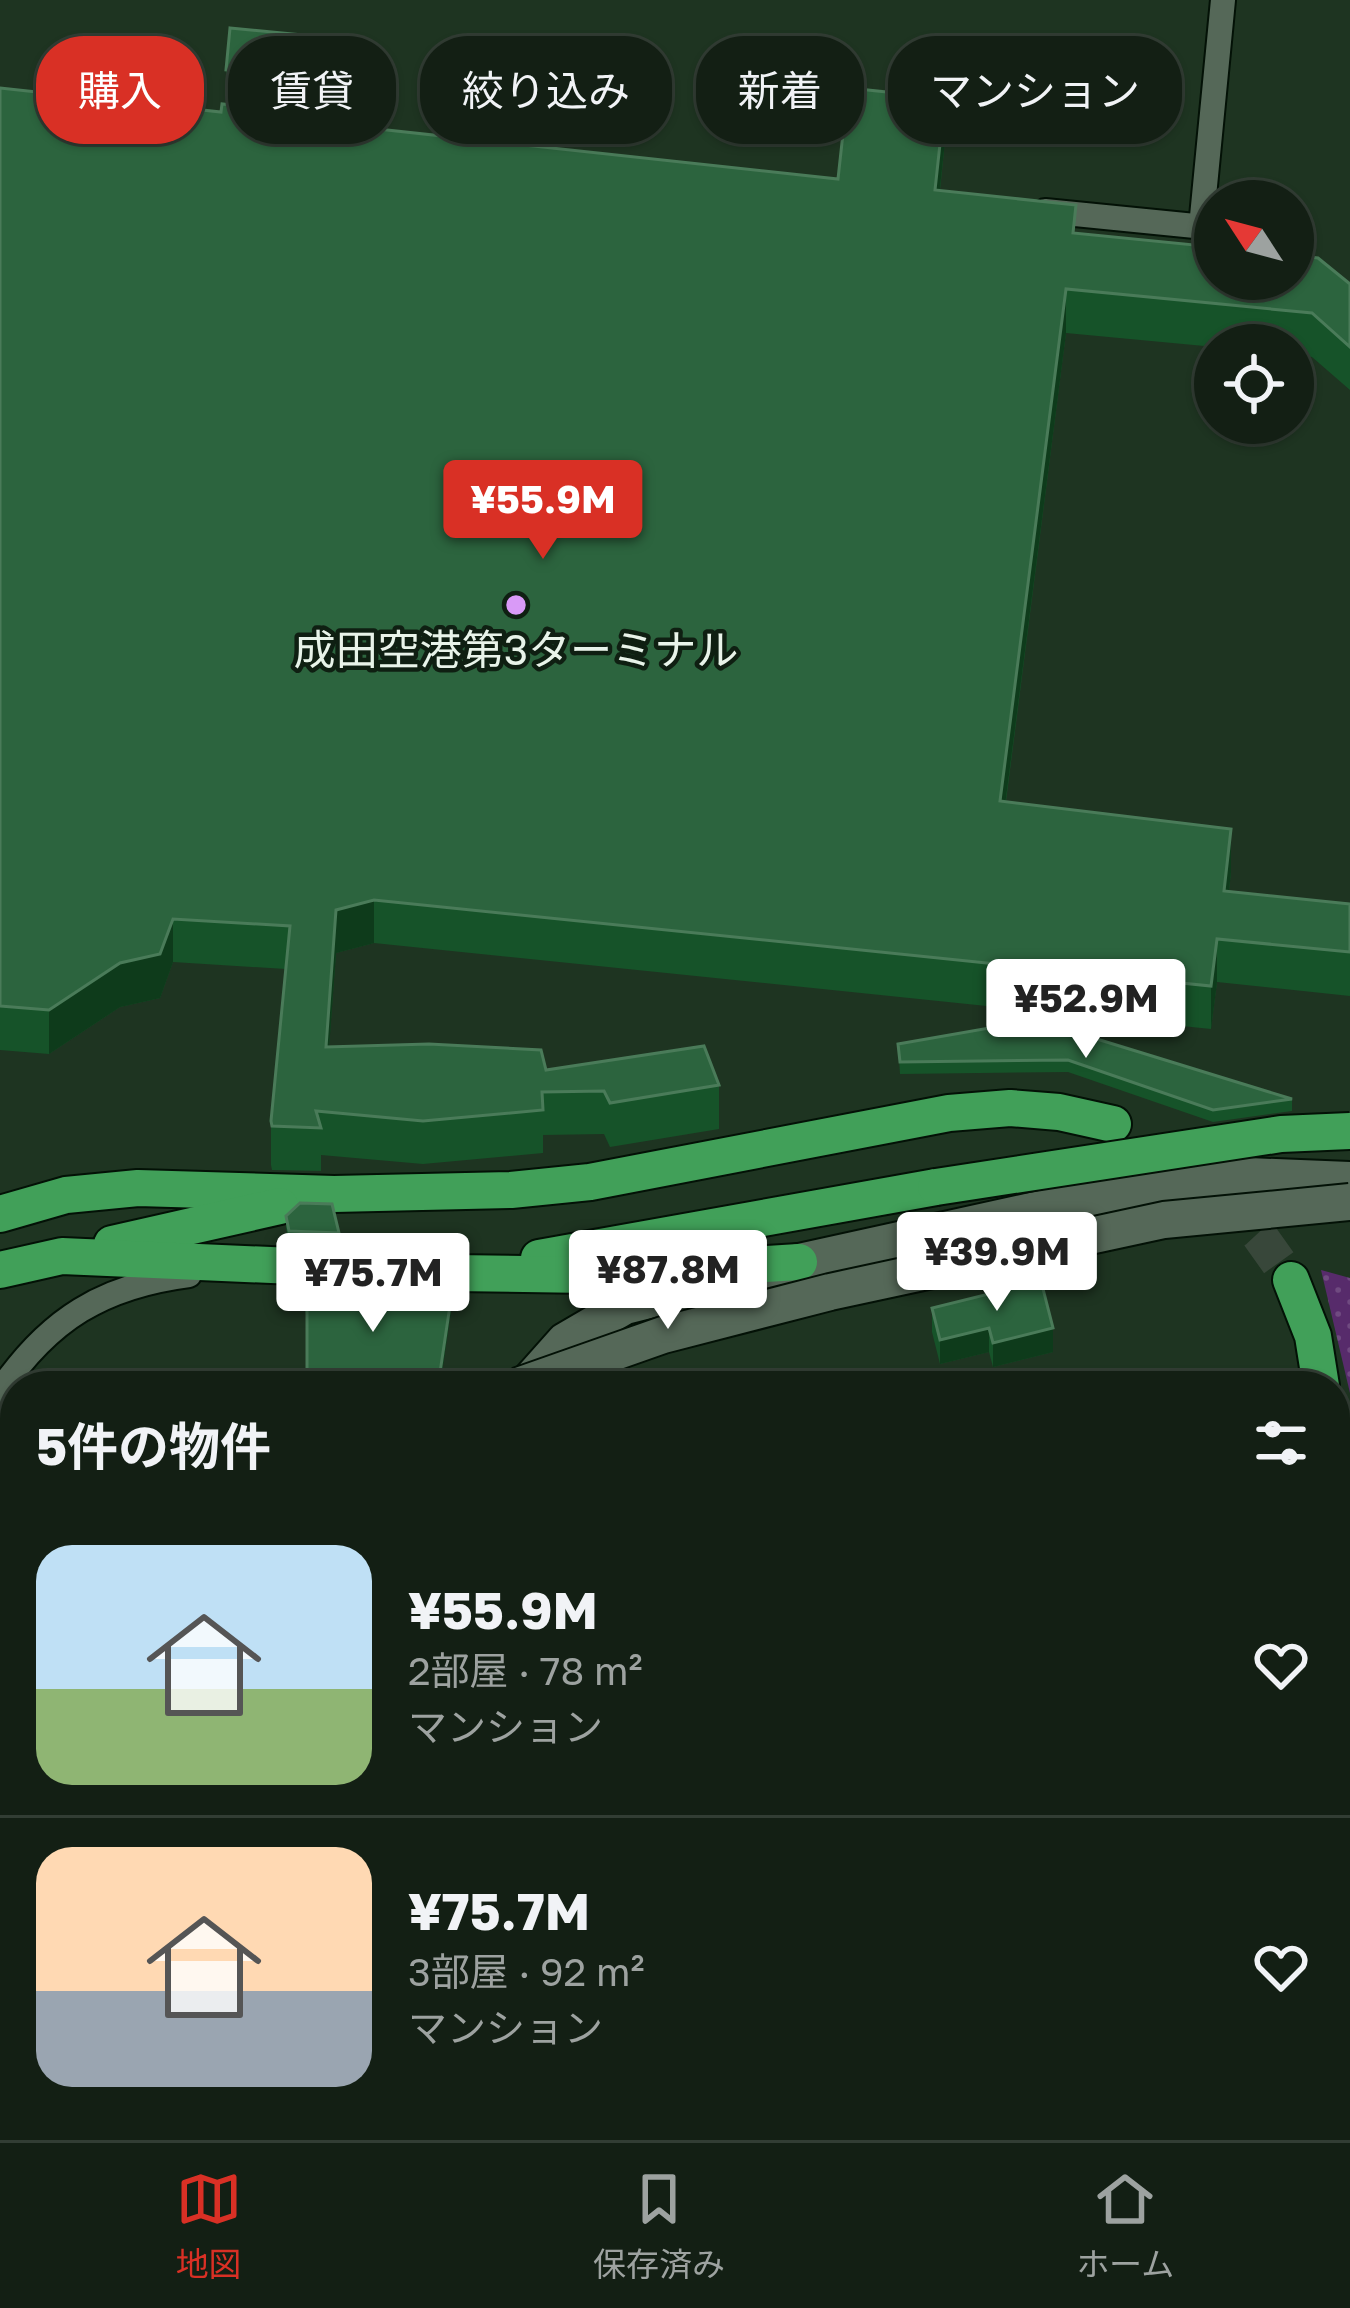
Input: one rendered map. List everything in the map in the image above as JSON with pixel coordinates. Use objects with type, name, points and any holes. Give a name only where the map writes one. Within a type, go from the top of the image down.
[{"type":"highway","points":[[0,1214],[66,1196],[139,1188],[334,1193],[511,1190],[590,1182],[950,1113],[1010,1108],[1113,1124]]},
{"type":"highway","points":[[453,1273],[936,1187],[1281,1134],[1350,1131]]},
{"type":"highway","points":[[0,1270],[334,1193]]},
{"type":"highway","points":[[62,1256],[588,1275],[800,1262]]},
{"type":"highway","points":[[1291,1280],[1313,1336],[1319,1371]]},
{"type":"street","points":[[536,1371],[566,1341],[625,1306],[800,1262],[1113,1192],[1249,1176],[1350,1180]]},
{"type":"street","points":[[563,1371],[663,1335],[852,1287],[1164,1220],[1350,1202]]},
{"type":"lane","points":[[1211,180],[1223,0]]},
{"type":"lane","points":[[1020,209],[1194,226]]},
{"type":"lane","points":[[16,1371],[50,1330],[94,1300],[144,1280],[278,1264]]},
{"type":"shaded area","points":[[0,0],[1350,0],[1350,1371],[0,1371]]},
{"type":"shaded area","points":[[1321,1270],[1350,1278],[1350,1371],[1345,1371]]},
{"type":"building","points":[[230,28],[314,36],[229,36]]},
{"type":"building","name":"成田空港第3ターミナル","points":[[0,88],[36,92],[36,144],[204,144],[204,110],[221,112],[222,104],[228,105],[228,144],[396,144],[396,131],[420,134],[420,144],[516,144],[838,179],[842,144],[864,144],[864,90],[888,92],[888,144],[940,144],[935,190],[1076,205],[1073,233],[1194,245],[1194,300],[1314,300],[1314,258],[1350,284],[1350,347],[1312,313],[1066,289],[1000,801],[1231,829],[1224,891],[1350,904],[1350,952],[1217,939],[1211,986],[374,900],[336,910],[326,1047],[429,1044],[541,1050],[546,1070],[704,1046],[719,1085],[610,1103],[604,1091],[542,1092],[543,1110],[423,1121],[316,1111],[321,1128],[272,1126],[271,1121],[290,926],[173,919],[160,954],[120,963],[49,1010],[0,1006]]},
{"type":"building","points":[[1035,1020],[1292,1099],[1213,1110],[1068,1060],[900,1062],[898,1044]]},
{"type":"building","points":[[300,1203],[332,1204],[339,1233],[289,1231],[286,1216]]},
{"type":"building","points":[[300,1277],[351,1279],[353,1291],[452,1292],[440,1371],[307,1371],[307,1307]]},
{"type":"building","points":[[1041,1281],[1053,1328],[993,1343],[989,1328],[940,1340],[932,1308]]},
{"type":"tunnel","points":[[1221,1194],[1291,1280]]},
{"type":"place","name":"成田空港第3ターミナル","points":[[516,605]]}]
